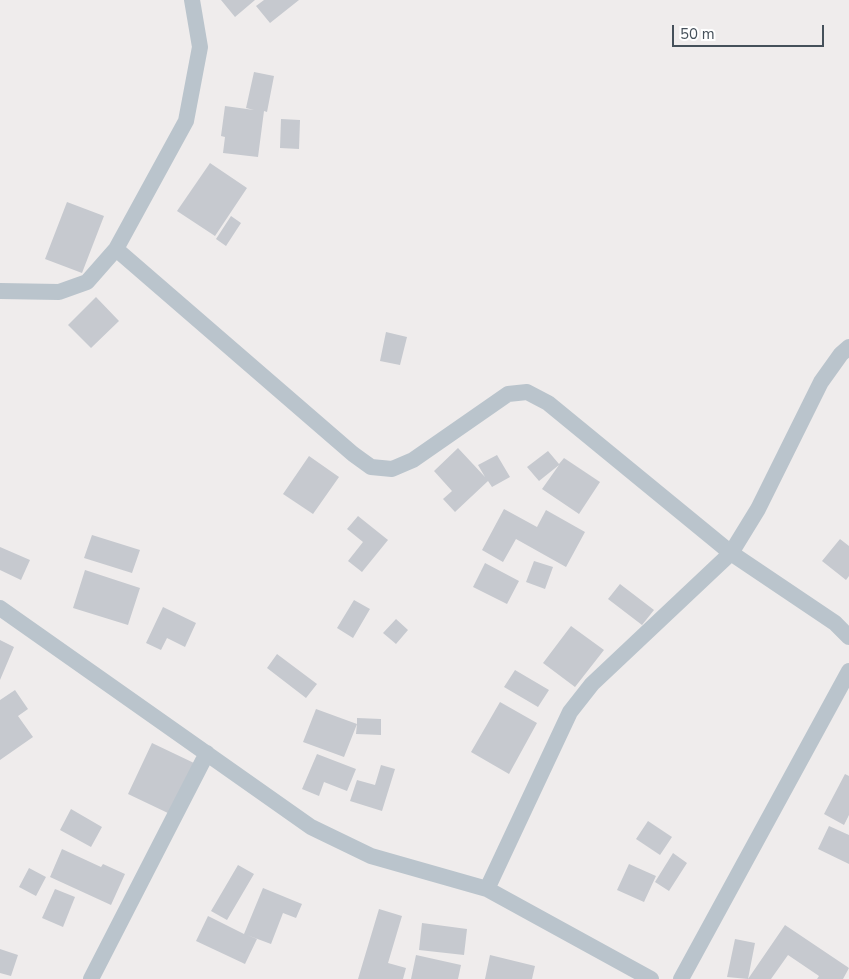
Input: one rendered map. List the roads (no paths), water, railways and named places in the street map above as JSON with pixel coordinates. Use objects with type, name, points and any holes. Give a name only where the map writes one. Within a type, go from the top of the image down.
[{"type":"street","points":[[0,291],[59,292],[86,282],[116,249],[186,121],[200,47],[192,0]]},
{"type":"street","points":[[116,249],[353,454],[371,467],[392,469],[413,460],[508,394],[527,392],[548,403],[732,554],[835,623],[849,637]]},
{"type":"street","points":[[487,889],[570,712],[592,684],[732,554],[758,510],[821,382],[841,354],[849,347]]},
{"type":"street","points":[[0,608],[310,827],[370,856],[487,889],[651,979]]},
{"type":"street","points":[[681,979],[849,671]]},
{"type":"street","points":[[91,979],[207,753]]}]
